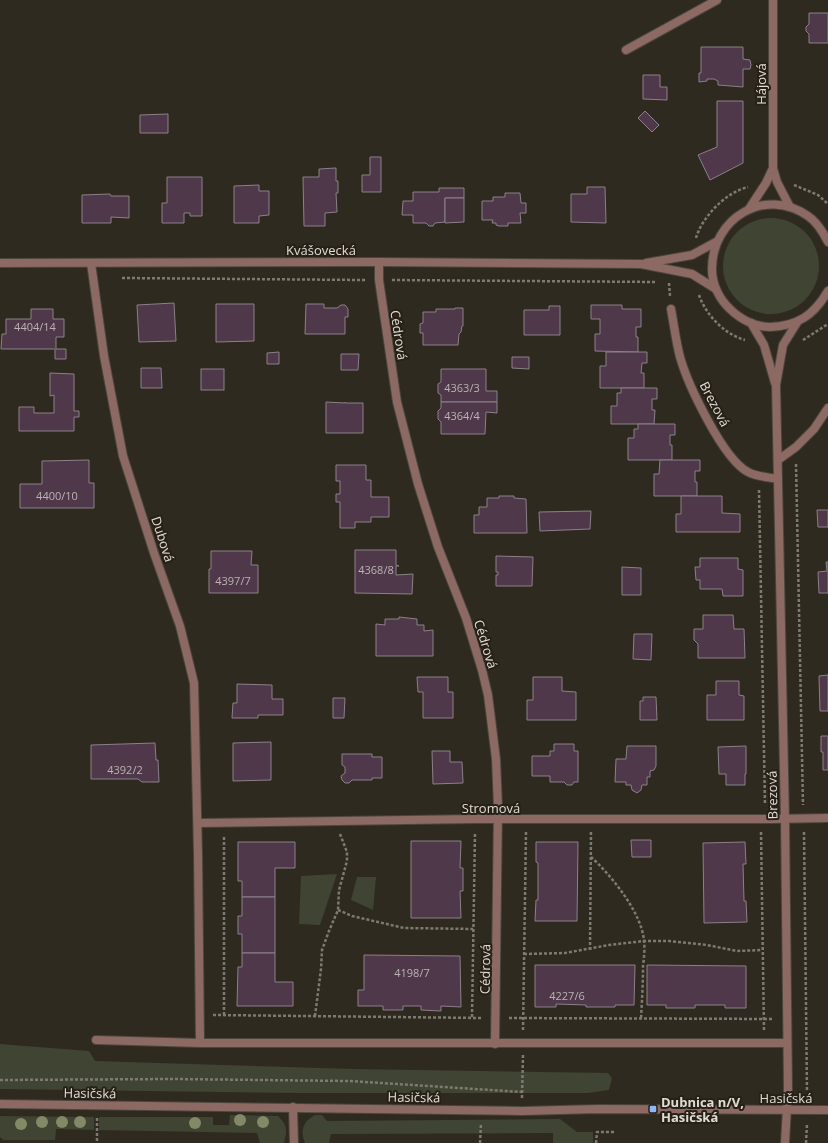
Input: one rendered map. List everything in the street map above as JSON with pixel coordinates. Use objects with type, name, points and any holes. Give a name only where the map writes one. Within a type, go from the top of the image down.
[{"type":"street","points":[[626,50],[717,0]]},
{"type":"street","name":"Hájová","points":[[773,0],[772,168],[776,182],[790,207]]},
{"type":"street","name":"Hájová","points":[[749,209],[766,183],[772,168]]},
{"type":"street","points":[[828,242],[822,229],[808,216],[790,207],[776,205],[762,206],[749,209],[735,217],[724,228],[716,242],[712,258],[712,274],[716,289],[724,304],[736,315],[751,323],[767,327],[783,326],[798,321],[811,313],[822,302],[828,290]]},
{"type":"street","name":"Kvášovecká","points":[[0,263],[380,262],[641,264],[692,255],[716,242]]},
{"type":"street","name":"Cédrová","points":[[380,262],[380,288],[397,402],[418,484],[438,547],[466,618],[488,695],[496,759],[498,819],[495,1044]]},
{"type":"street","name":"Dubová","points":[[91,263],[104,356],[123,456],[180,626],[194,683],[198,823],[200,1043]]},
{"type":"street","name":"Kvášovecká","points":[[641,264],[692,274],[716,289]]},
{"type":"street","name":"Brezová","points":[[671,309],[680,356],[687,378],[708,421],[725,448],[747,471],[759,476],[778,479]]},
{"type":"street","name":"Brezová","points":[[785,1143],[787,1110],[787,1043],[785,819],[776,385],[783,345],[798,321]]},
{"type":"street","name":"Brezová","points":[[751,323],[764,345],[776,385]]},
{"type":"street","points":[[778,460],[796,447],[814,429],[828,408]]},
{"type":"street","name":"Stromová","points":[[198,823],[475,819],[828,818]]},
{"type":"street","points":[[96,1040],[200,1043],[787,1043]]},
{"type":"street","name":"Hasičská","points":[[0,1104],[522,1111],[598,1109],[828,1110]]},
{"type":"street","points":[[293,1107],[294,1143]]},
{"type":"path","points":[[776,182],[798,186],[818,195],[828,204]]},
{"type":"path","points":[[692,255],[698,233],[709,214],[719,203],[725,198],[744,188],[766,183]]},
{"type":"path","points":[[692,274],[703,306],[719,325],[740,339],[764,345]]},
{"type":"path","points":[[783,345],[806,339],[828,324]]},
{"type":"path","points":[[796,447],[804,818],[807,1092]]},
{"type":"path","points":[[759,476],[765,808],[760,832],[764,1043]]},
{"type":"path","points":[[472,1017],[475,819]]},
{"type":"path","points":[[522,1111],[526,820]]},
{"type":"path","points":[[224,822],[224,1015]]},
{"type":"path","points":[[590,950],[591,832]]},
{"type":"path","points":[[315,1016],[322,950],[338,910],[339,890],[348,861],[347,852],[340,834]]},
{"type":"path","points":[[591,856],[614,882],[637,915],[641,927],[644,941],[641,1018]]},
{"type":"path","points":[[338,910],[352,916],[404,928],[473,929]]},
{"type":"path","points":[[524,954],[565,953],[590,950],[609,945],[644,941],[692,943],[736,950],[762,950]]},
{"type":"path","points":[[0,1080],[173,1079],[350,1081],[522,1092]]},
{"type":"path","points":[[480,1143],[481,1120]]},
{"type":"path","points":[[97,1122],[97,1143]]},
{"type":"path","points":[[806,1143],[807,1122]]},
{"type":"path","points":[[596,1143],[596,1132],[615,1132]]},
{"type":"green space","points":[[771,218],[789,222],[805,232],[815,248],[819,266],[815,284],[805,300],[789,310],[771,314],[753,310],[737,300],[727,284],[723,266],[727,248],[737,232],[753,222]]},
{"type":"green space","points":[[337,874],[320,925],[299,924],[301,876]]},
{"type":"green space","points":[[357,877],[376,877],[373,910],[351,900]]},
{"type":"green space","points":[[0,1044],[89,1051],[95,1061],[353,1069],[608,1073],[612,1078],[609,1090],[588,1093],[299,1093],[0,1089]]},
{"type":"green space","points":[[230,1115],[278,1116],[286,1128],[284,1143],[260,1143],[257,1133],[99,1130],[99,1117],[213,1117],[213,1125],[229,1125]]},
{"type":"green space","points":[[315,1115],[322,1115],[327,1121],[560,1119],[577,1132],[593,1132],[593,1143],[553,1143],[553,1133],[331,1134],[329,1143],[305,1143],[303,1130],[305,1123]]},
{"type":"green space","points":[[0,1116],[94,1117],[94,1130],[56,1129],[55,1140],[3,1140],[0,1137]]},
{"type":"building","points":[[809,13],[828,13],[828,43],[809,43],[809,34],[806,31],[806,27],[809,24]]},
{"type":"building","points":[[701,47],[743,47],[743,59],[750,60],[751,65],[750,69],[743,69],[743,87],[718,85],[718,81],[714,79],[707,79],[707,81],[699,82],[699,73],[701,73]]},
{"type":"building","points":[[643,75],[660,75],[660,87],[667,87],[667,100],[643,99]]},
{"type":"building","points":[[717,101],[743,101],[743,163],[710,180],[698,155],[717,147]]},
{"type":"building","points":[[645,111],[659,125],[652,132],[638,118]]},
{"type":"building","points":[[168,114],[168,133],[140,133],[140,115]]},
{"type":"building","points":[[370,157],[381,157],[381,192],[362,192],[362,175],[370,175]]},
{"type":"building","points":[[336,168],[336,181],[338,181],[338,193],[336,193],[337,212],[325,213],[325,226],[304,226],[303,177],[319,177],[319,169]]},
{"type":"building","points":[[167,177],[202,177],[202,216],[190,216],[190,213],[184,213],[184,223],[162,223],[162,203],[167,203]]},
{"type":"building","points":[[259,185],[259,191],[269,191],[269,215],[259,216],[259,223],[234,223],[234,186]]},
{"type":"building","points":[[587,187],[605,187],[606,223],[571,222],[571,194],[587,194]]},
{"type":"building","points":[[439,188],[464,188],[464,198],[445,198],[445,222],[435,223],[433,226],[429,226],[426,223],[413,223],[413,215],[402,215],[403,201],[413,201],[413,192],[439,192]]},
{"type":"building","points":[[505,193],[520,193],[521,203],[526,203],[526,213],[520,213],[521,223],[508,223],[508,226],[499,226],[496,225],[496,223],[492,223],[493,220],[482,220],[482,201],[493,201],[493,197],[505,197]]},
{"type":"building","points":[[110,194],[111,196],[129,196],[129,218],[111,217],[111,223],[82,223],[82,195]]},
{"type":"building","points":[[445,198],[464,198],[464,222],[445,223]]},
{"type":"building","points":[[174,303],[176,341],[139,342],[137,305]]},
{"type":"building","points":[[216,304],[254,304],[254,341],[216,342]]},
{"type":"building","points":[[306,304],[324,304],[324,308],[337,308],[341,305],[345,305],[348,309],[348,317],[345,317],[345,334],[305,334]]},
{"type":"building","points":[[591,305],[622,305],[622,309],[641,309],[641,327],[636,327],[638,352],[595,351],[595,334],[600,334],[600,319],[591,319]]},
{"type":"building","points":[[549,306],[560,306],[560,335],[524,335],[524,310],[549,310]]},
{"type":"building","points":[[463,308],[463,326],[459,334],[458,345],[423,345],[423,333],[420,333],[420,324],[423,323],[423,312],[436,312],[436,309]]},
{"type":"building","points":[[31,309],[53,309],[53,319],[64,319],[64,337],[56,337],[56,349],[66,349],[66,359],[55,359],[55,349],[1,349],[2,334],[6,334],[6,319],[31,319]]},
{"type":"building","points":[[279,352],[279,364],[267,364],[267,353]]},
{"type":"building","points":[[606,352],[647,352],[647,363],[642,363],[641,373],[644,373],[644,388],[600,388],[600,366],[606,366]]},
{"type":"building","points":[[341,354],[359,354],[358,370],[341,370]]},
{"type":"building","points":[[512,357],[529,357],[529,369],[512,368]]},
{"type":"building","points":[[141,368],[161,368],[162,388],[141,388]]},
{"type":"building","points":[[201,369],[224,369],[224,390],[201,390]]},
{"type":"building","points":[[441,369],[486,369],[486,391],[497,391],[497,402],[441,402],[441,395],[438,393],[438,384],[441,382]]},
{"type":"building","points":[[50,373],[74,374],[74,411],[79,411],[79,417],[74,417],[74,431],[19,431],[19,407],[34,407],[34,413],[54,413],[54,395],[50,396]]},
{"type":"building","points":[[621,388],[657,388],[657,399],[652,399],[652,410],[655,410],[654,424],[611,424],[611,406],[617,406],[617,393],[621,393]]},
{"type":"building","points":[[326,402],[363,403],[363,433],[326,433]]},
{"type":"building","points":[[441,402],[497,402],[497,413],[486,412],[485,434],[441,434],[441,422],[438,419],[438,411],[441,408]]},
{"type":"building","points":[[638,424],[675,424],[675,435],[670,435],[672,460],[628,460],[628,438],[634,438],[634,429],[638,429]]},
{"type":"building","points":[[89,460],[89,483],[94,483],[94,508],[20,508],[20,484],[42,484],[42,461]]},
{"type":"building","points":[[660,460],[700,460],[700,471],[695,471],[697,496],[654,496],[654,474],[659,474]]},
{"type":"building","points":[[336,465],[366,465],[366,480],[371,480],[371,497],[389,497],[389,517],[371,517],[371,522],[355,522],[355,528],[340,528],[340,502],[336,502],[336,494],[340,494],[340,481],[336,481]]},
{"type":"building","points":[[499,496],[514,496],[514,498],[526,499],[527,533],[474,533],[474,515],[479,515],[479,507],[487,507],[487,498],[499,498]]},
{"type":"building","points":[[681,496],[722,496],[722,513],[740,514],[740,532],[676,532],[676,514],[681,514]]},
{"type":"building","points":[[817,510],[828,510],[828,527],[818,527]]},
{"type":"building","points":[[591,511],[590,529],[540,531],[539,512]]},
{"type":"building","points":[[355,550],[396,550],[396,565],[399,566],[396,566],[396,575],[413,574],[412,594],[355,593]]},
{"type":"building","points":[[211,551],[252,551],[251,565],[258,565],[258,593],[209,593]]},
{"type":"building","points":[[496,556],[533,557],[532,586],[496,586],[496,575],[498,575],[498,572],[496,572]]},
{"type":"building","points":[[700,558],[738,558],[738,569],[743,570],[743,596],[723,596],[722,589],[700,589],[700,580],[696,580],[695,567],[700,567]]},
{"type":"building","points":[[826,562],[828,562],[828,593],[819,593],[818,572],[827,571]]},
{"type":"building","points":[[622,567],[641,568],[641,595],[622,595]]},
{"type":"building","points":[[703,615],[733,615],[734,629],[744,629],[745,658],[698,658],[698,644],[694,640],[694,629],[703,629]]},
{"type":"building","points":[[399,617],[417,619],[417,625],[424,625],[424,631],[433,630],[433,656],[376,656],[376,624],[385,625],[385,619],[399,619]]},
{"type":"building","points":[[634,634],[652,634],[651,660],[633,659]]},
{"type":"building","points":[[828,675],[828,711],[820,711],[819,676]]},
{"type":"building","points":[[417,677],[448,677],[448,692],[453,692],[453,718],[423,718],[423,692],[418,692]]},
{"type":"building","points":[[533,677],[562,677],[562,691],[576,692],[576,720],[527,720],[527,700],[533,700]]},
{"type":"building","points":[[716,681],[739,681],[739,695],[744,696],[744,720],[707,720],[707,695],[716,695]]},
{"type":"building","points":[[237,684],[272,685],[272,699],[283,699],[283,715],[258,715],[258,718],[232,718],[233,703],[237,703]]},
{"type":"building","points":[[643,697],[656,697],[657,720],[640,720],[640,701],[643,701]]},
{"type":"building","points":[[333,698],[345,698],[344,718],[333,718]]},
{"type":"building","points":[[821,736],[828,736],[828,770],[823,770]]},
{"type":"building","points":[[271,742],[271,780],[233,781],[233,743]]},
{"type":"building","points":[[155,743],[156,760],[158,760],[159,782],[142,782],[138,779],[91,779],[91,745]]},
{"type":"building","points":[[554,744],[574,744],[574,751],[578,751],[578,782],[574,782],[572,785],[567,785],[564,782],[550,782],[550,776],[532,776],[532,756],[550,756],[550,751],[554,751]]},
{"type":"building","points":[[627,746],[656,746],[656,766],[654,770],[650,771],[650,777],[647,777],[647,785],[642,785],[641,790],[637,793],[632,790],[631,785],[626,785],[626,782],[615,782],[616,759],[626,759]]},
{"type":"building","points":[[746,746],[745,785],[726,785],[726,774],[719,774],[718,747]]},
{"type":"building","points":[[432,751],[450,751],[450,762],[462,762],[463,783],[433,784]]},
{"type":"building","points":[[342,754],[372,754],[372,757],[382,757],[382,778],[372,778],[372,780],[352,780],[349,783],[345,783],[341,776],[345,773],[345,767],[342,765]]},
{"type":"building","points":[[631,840],[651,840],[651,857],[632,857]]},
{"type":"building","points":[[411,841],[461,841],[460,868],[463,868],[463,891],[460,891],[461,918],[411,918]]},
{"type":"building","points":[[238,842],[295,842],[295,868],[275,868],[275,897],[242,897],[242,881],[238,881]]},
{"type":"building","points":[[536,842],[578,842],[577,921],[535,921],[536,900],[538,900],[538,863],[536,862]]},
{"type":"building","points":[[745,842],[746,864],[743,864],[744,901],[746,901],[747,922],[704,923],[703,843]]},
{"type":"building","points":[[242,897],[275,897],[275,953],[242,953],[242,934],[238,934],[238,916],[242,916]]},
{"type":"building","points":[[242,953],[275,953],[275,982],[293,982],[293,1006],[237,1006],[238,967],[242,967]]},
{"type":"building","points":[[364,955],[460,956],[461,1007],[441,1006],[441,1011],[421,1010],[421,1006],[403,1006],[403,1010],[383,1010],[383,1006],[358,1006],[358,990],[364,990]]},
{"type":"building","points":[[535,965],[635,965],[634,1005],[615,1005],[615,1007],[586,1007],[586,1005],[556,1004],[556,1007],[535,1007]]},
{"type":"building","points":[[647,965],[746,966],[746,1008],[725,1008],[725,1005],[695,1005],[695,1008],[666,1008],[666,1005],[647,1005]]},
{"type":"place","name":"Dubnica n/V, Hasičská","points":[[653,1109]]}]
